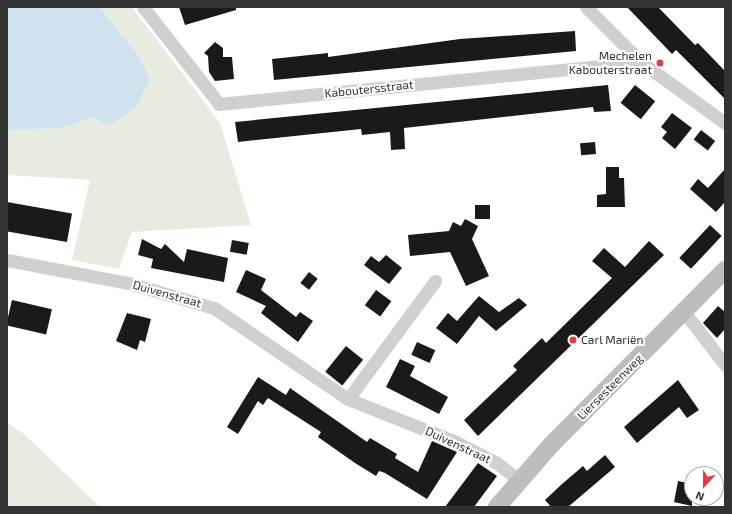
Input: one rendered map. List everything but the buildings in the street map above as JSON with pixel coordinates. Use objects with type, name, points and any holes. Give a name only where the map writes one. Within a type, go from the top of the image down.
[{"type":"main road","name":"Liersesteenweg","points":[[497,507],[519,480],[685,313],[725,270]]},
{"type":"street","name":"Kaboutersstraat","points":[[143,7],[219,104],[641,62]]},
{"type":"street","points":[[586,7],[641,62],[725,123]]},
{"type":"street","name":"Duivenstraat","points":[[7,260],[129,283],[214,308],[348,399],[456,442],[497,463],[519,480]]},
{"type":"street","points":[[348,399],[435,281]]},
{"type":"street","points":[[685,313],[725,365]]},
{"type":"shaded area","points":[[100,7],[132,7],[220,123],[251,225],[132,232],[119,269],[72,260],[90,180],[7,175],[7,130],[61,128],[94,117],[127,41]]},
{"type":"shaded area","points":[[7,423],[24,434],[100,507],[7,507]]},
{"type":"water","points":[[7,7],[100,7],[140,58],[150,79],[135,108],[108,126],[94,117],[61,128],[7,130]]},
{"type":"place","name":"Mechelen Kabouterstraat","points":[[660,63]]},
{"type":"place","name":"Carl Mariën","points":[[573,340]]}]
